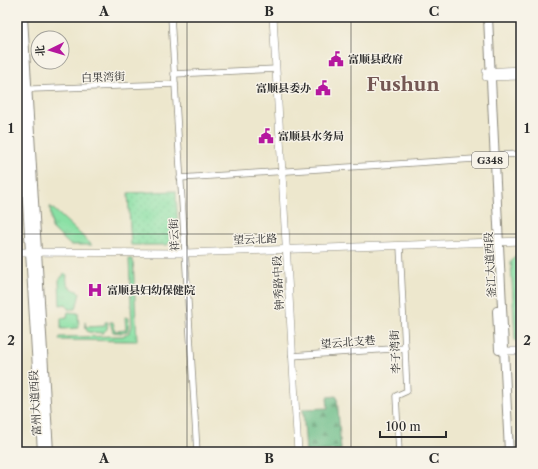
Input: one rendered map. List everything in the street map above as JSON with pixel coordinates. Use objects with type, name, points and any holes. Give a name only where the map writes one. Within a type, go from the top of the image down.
[{"type":"main road","name":"富州大道西段","points":[[23,17],[42,452]]},
{"type":"main road","name":"G348","points":[[483,17],[489,74]]},
{"type":"main road","name":"G348","points":[[488,17],[489,74]]},
{"type":"main road","name":"富州大道西段","points":[[17,35],[49,452]]},
{"type":"main road","name":"釜江大道西段","points":[[489,74],[497,243],[504,452]]},
{"type":"main road","name":"釜江大道西段","points":[[497,243],[505,352],[510,452]]},
{"type":"street","name":"祥云街","points":[[171,17],[197,452]]},
{"type":"street","name":"钟秀路中段","points":[[273,17],[298,452]]},
{"type":"street","points":[[174,74],[276,69]]},
{"type":"street","points":[[489,74],[521,70]]},
{"type":"street","points":[[489,74],[521,76]]},
{"type":"street","name":"白果湾街","points":[[32,89],[175,84]]},
{"type":"street","points":[[180,178],[521,154]]},
{"type":"street","name":"望云北路","points":[[17,252],[185,253],[521,241]]},
{"type":"street","name":"李子湾街","points":[[399,452],[396,396],[406,391],[400,246]]},
{"type":"street","name":"望云北支巷","points":[[292,356],[405,348]]},
{"type":"street","points":[[505,352],[521,351]]},
{"type":"green space","points":[[176,191],[178,235],[167,245],[131,245],[128,193]]},
{"type":"green space","points":[[50,206],[92,245],[70,245],[52,228]]},
{"type":"green space","points":[[517,254],[521,307],[521,345],[515,340],[511,262]]},
{"type":"green space","points":[[129,259],[133,259],[137,341],[59,340],[60,337],[123,336],[130,332],[132,326]]},
{"type":"green space","points":[[65,273],[67,275],[68,286],[80,293],[76,309],[68,309],[66,304],[60,305],[59,280]]},
{"type":"green space","points":[[68,312],[78,313],[79,328],[61,329],[61,318],[67,317]]},
{"type":"green space","points":[[125,317],[129,318],[128,331],[123,333],[113,332],[110,322],[113,322],[115,331],[126,330]]},
{"type":"green space","points":[[85,322],[86,327],[105,326],[105,322],[108,322],[107,329],[103,333],[88,332],[86,329]]},
{"type":"green space","points":[[337,396],[341,450],[306,452],[303,409],[328,408],[327,397]]},
{"type":"place","name":"富顺县政府","points":[[336,59]]},
{"type":"place","name":"富顺县委办","points":[[323,88]]},
{"type":"place","name":"富顺县水务局","points":[[266,136]]},
{"type":"place","name":"富顺县妇幼保健院","points":[[95,290]]},
{"type":"district","name":"Fushun","points":[[403,84]]}]
